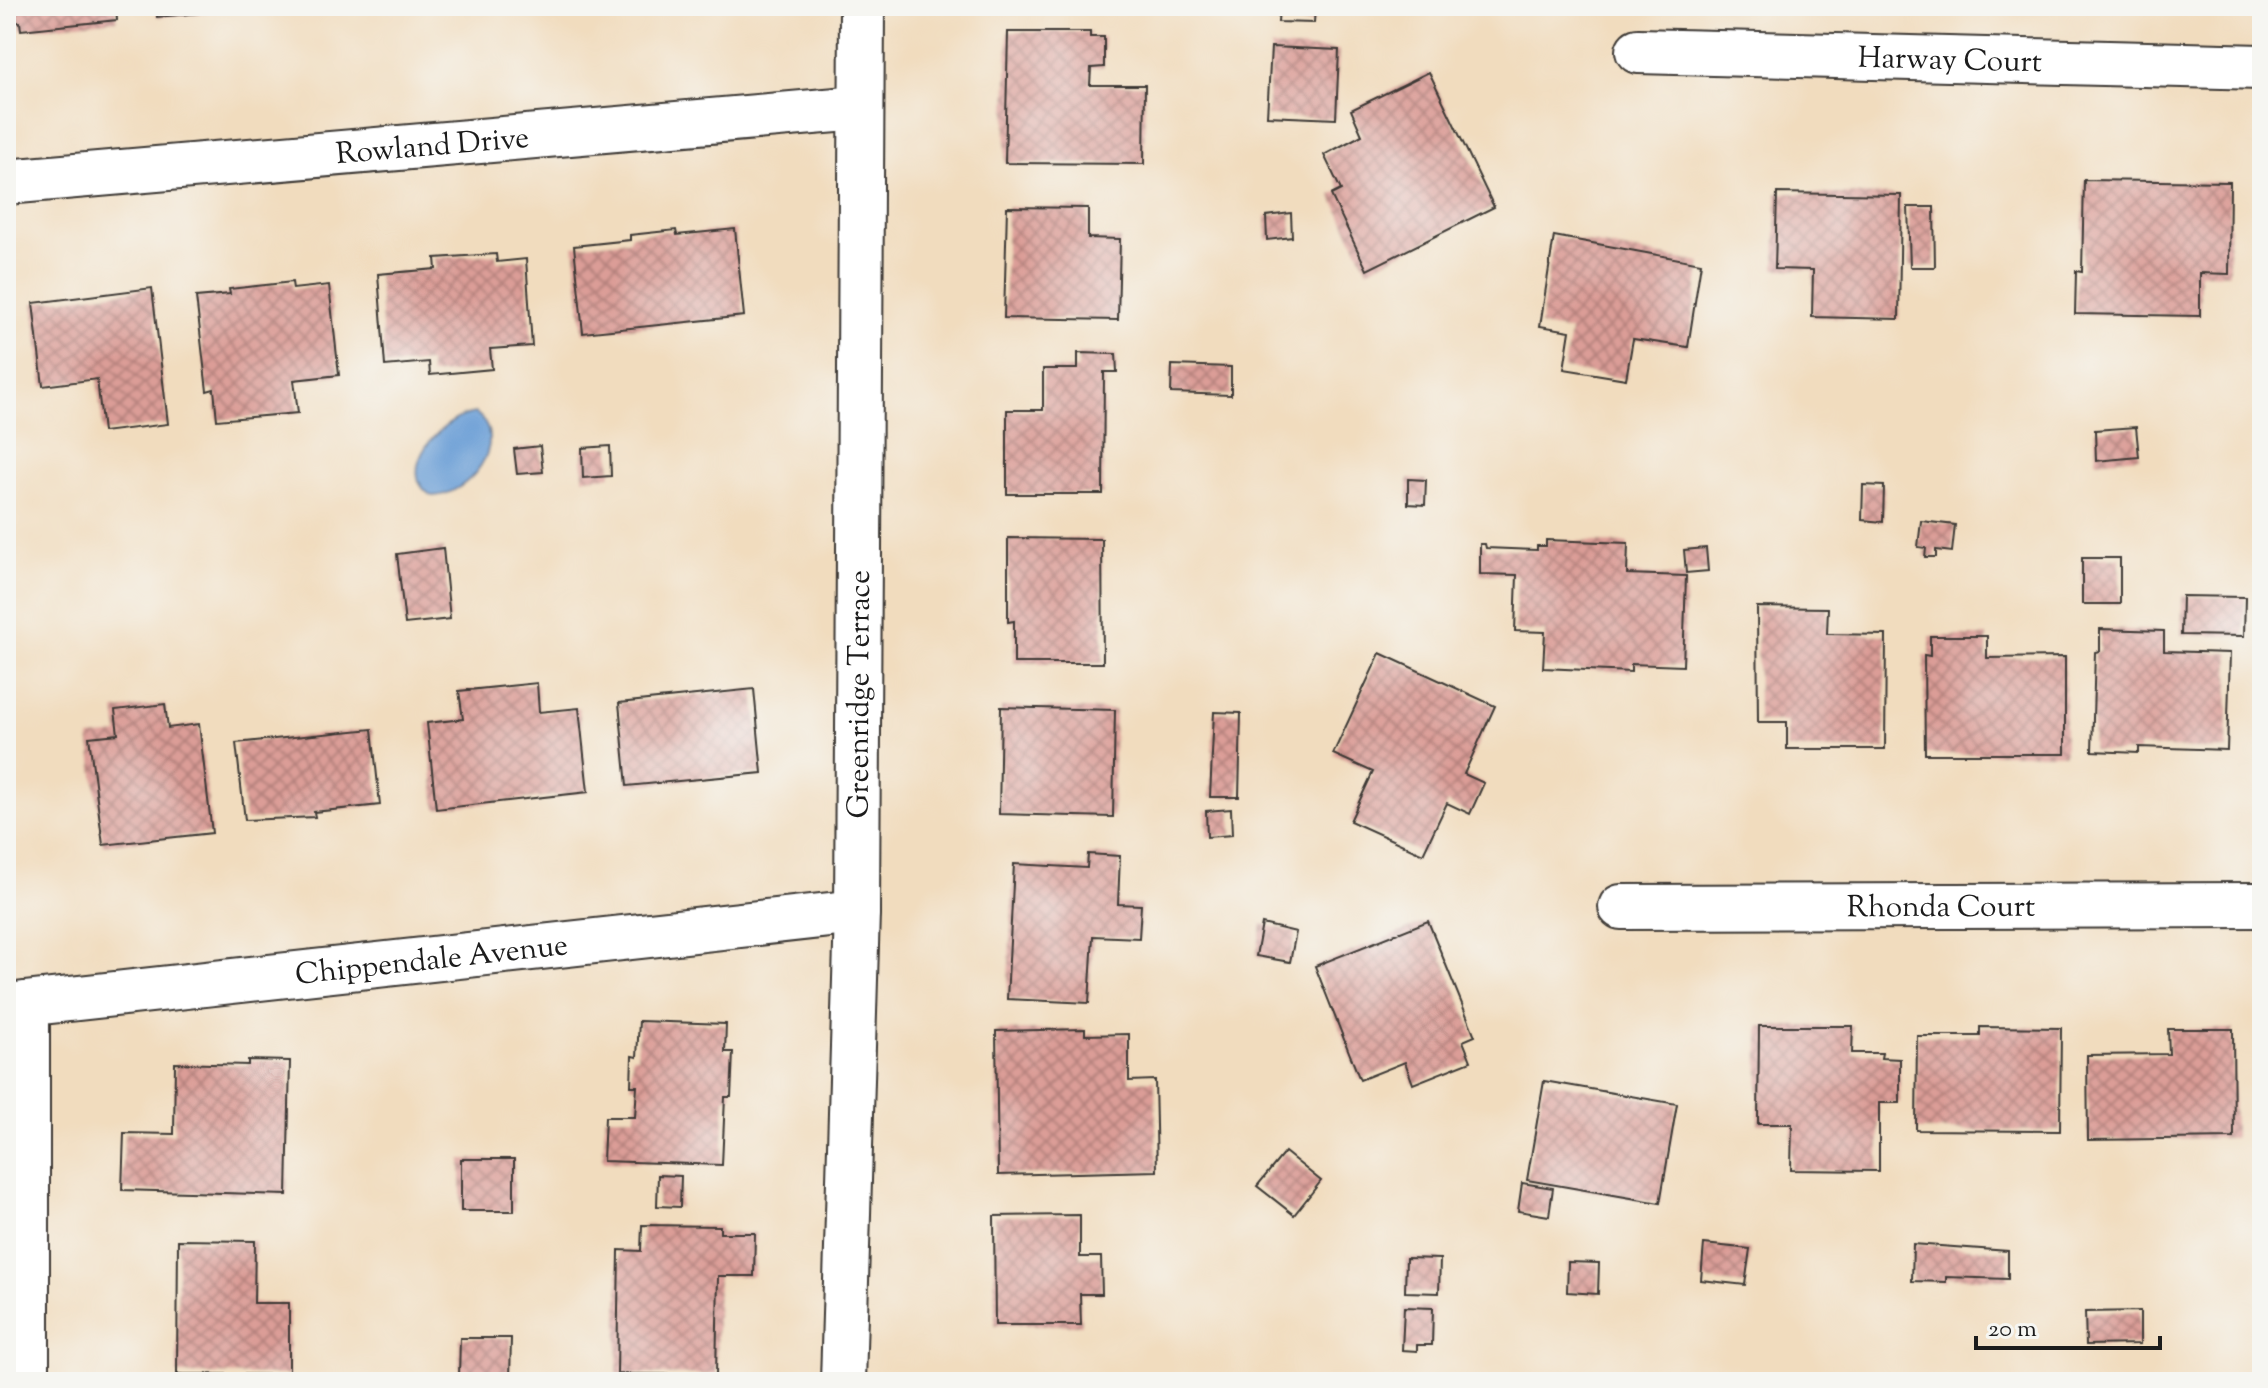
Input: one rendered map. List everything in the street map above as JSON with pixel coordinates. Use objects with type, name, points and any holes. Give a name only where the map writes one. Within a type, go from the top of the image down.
[{"type":"street","name":"Greenridge Terrace","points":[[843,1382],[857,912],[862,6]]},
{"type":"street","name":"Harway Court","points":[[1638,51],[2262,67]]},
{"type":"street","name":"Rowland Drive","points":[[6,182],[860,108]]},
{"type":"street","name":"Rhonda Court","points":[[1621,907],[2262,905]]},
{"type":"street","name":"Chippendale Avenue","points":[[17,1005],[857,912]]},
{"type":"street","points":[[17,1005],[27,1382]]},
{"type":"water","points":[[476,413],[486,425],[489,438],[481,466],[459,488],[432,496],[421,485],[417,473],[420,459],[437,434],[450,423]]},
{"type":"building","points":[[6,6],[116,6],[117,20],[21,30],[20,22],[6,23]]},
{"type":"building","points":[[156,6],[254,6],[254,8],[157,17]]},
{"type":"building","points":[[1279,6],[1315,6],[1314,23],[1278,22]]},
{"type":"building","points":[[1008,32],[1090,32],[1090,37],[1104,37],[1104,67],[1091,68],[1090,85],[1145,85],[1144,164],[1005,163]]},
{"type":"building","points":[[1271,47],[1339,50],[1336,119],[1267,116]]},
{"type":"building","points":[[1429,72],[1494,207],[1367,270],[1331,195],[1341,190],[1324,155],[1362,135],[1351,110]]},
{"type":"building","points":[[2084,180],[2230,182],[2229,274],[2200,273],[2200,316],[2075,314],[2076,271],[2082,272]]},
{"type":"building","points":[[1777,193],[1901,195],[1899,319],[1812,317],[1813,270],[1775,269]]},
{"type":"building","points":[[1007,207],[1088,208],[1088,238],[1120,239],[1118,320],[1004,318]]},
{"type":"building","points":[[1908,207],[1934,207],[1935,267],[1910,267]]},
{"type":"building","points":[[1291,213],[1292,237],[1267,240],[1266,216]]},
{"type":"building","points":[[735,229],[744,316],[583,333],[574,246],[630,240],[630,235],[676,230],[677,235]]},
{"type":"building","points":[[1554,236],[1701,263],[1688,347],[1633,339],[1626,379],[1564,369],[1570,331],[1540,326]]},
{"type":"building","points":[[496,254],[497,262],[526,259],[532,346],[490,349],[492,369],[430,375],[429,362],[385,366],[378,274],[436,269],[435,258]]},
{"type":"building","points":[[292,282],[293,289],[329,285],[339,375],[294,380],[298,413],[217,420],[214,389],[207,391],[196,297],[230,294],[229,289]]},
{"type":"building","points":[[152,288],[168,424],[103,432],[97,379],[43,386],[33,303]]},
{"type":"building","points":[[1078,353],[1116,354],[1117,372],[1104,372],[1103,494],[1007,494],[1007,410],[1043,410],[1043,369],[1078,369]]},
{"type":"building","points":[[1172,365],[1231,367],[1231,395],[1171,393]]},
{"type":"building","points":[[2136,427],[2139,457],[2096,461],[2095,430]]},
{"type":"building","points":[[540,446],[543,472],[517,474],[514,449]]},
{"type":"building","points":[[610,446],[611,476],[583,478],[582,448]]},
{"type":"building","points":[[1408,479],[1426,480],[1425,505],[1408,504]]},
{"type":"building","points":[[1863,485],[1884,486],[1883,522],[1862,520]]},
{"type":"building","points":[[1921,521],[1955,525],[1952,552],[1936,550],[1936,557],[1925,557],[1926,548],[1918,547]]},
{"type":"building","points":[[1008,538],[1102,539],[1103,663],[1014,663],[1014,621],[1008,622]]},
{"type":"building","points":[[1546,540],[1628,543],[1627,574],[1686,576],[1683,666],[1631,664],[1631,672],[1543,668],[1545,632],[1515,631],[1517,575],[1480,574],[1480,544],[1485,544],[1486,548],[1537,550],[1537,546],[1546,546]]},
{"type":"building","points":[[443,548],[450,619],[405,624],[397,554]]},
{"type":"building","points":[[1706,548],[1708,571],[1686,573],[1684,550]]},
{"type":"building","points":[[2082,558],[2120,558],[2120,604],[2082,604]]},
{"type":"building","points":[[2182,596],[2245,597],[2244,636],[2181,635]]},
{"type":"building","points":[[1757,607],[1828,608],[1827,634],[1886,635],[1885,749],[1787,749],[1787,722],[1758,722]]},
{"type":"building","points":[[2100,629],[2164,631],[2164,651],[2230,653],[2227,750],[2139,747],[2139,753],[2092,751],[2095,652],[2100,651]]},
{"type":"building","points":[[1930,636],[1987,636],[1987,658],[2065,657],[2065,754],[1925,754],[1924,655],[1930,656]]},
{"type":"building","points":[[1380,653],[1495,706],[1464,774],[1484,783],[1470,814],[1447,803],[1423,854],[1350,821],[1373,772],[1333,754]]},
{"type":"building","points":[[537,683],[539,712],[579,708],[588,792],[436,809],[427,723],[463,719],[459,691]]},
{"type":"building","points":[[754,689],[762,773],[627,786],[619,703]]},
{"type":"building","points":[[165,704],[168,728],[199,724],[212,833],[103,845],[89,737],[118,734],[115,710]]},
{"type":"building","points":[[1001,707],[1115,710],[1113,817],[999,814]]},
{"type":"building","points":[[1214,712],[1241,713],[1239,797],[1210,797]]},
{"type":"building","points":[[372,729],[380,805],[314,812],[315,817],[245,820],[236,743]]},
{"type":"building","points":[[1231,809],[1232,835],[1207,837],[1206,811]]},
{"type":"building","points":[[1088,854],[1120,856],[1118,904],[1141,905],[1139,938],[1093,936],[1089,1003],[1007,999],[1014,864],[1087,868]]},
{"type":"building","points":[[1428,921],[1475,1036],[1463,1041],[1471,1061],[1413,1084],[1405,1062],[1360,1080],[1315,966]]},
{"type":"building","points":[[1262,924],[1296,932],[1290,962],[1256,956]]},
{"type":"building","points":[[639,1021],[726,1024],[725,1052],[733,1052],[731,1097],[725,1097],[722,1165],[603,1161],[605,1117],[635,1117],[637,1086],[631,1086],[632,1056],[637,1057]]},
{"type":"building","points":[[1759,1026],[1853,1026],[1852,1053],[1882,1053],[1881,1058],[1900,1059],[1900,1103],[1879,1103],[1879,1171],[1791,1170],[1792,1124],[1758,1124]]},
{"type":"building","points":[[1980,1027],[2061,1028],[2060,1131],[1916,1130],[1917,1036],[1980,1036]]},
{"type":"building","points":[[1085,1029],[1085,1035],[1129,1034],[1129,1081],[1155,1080],[1157,1171],[998,1175],[996,1031]]},
{"type":"building","points":[[2168,1029],[2233,1029],[2234,1138],[2088,1140],[2087,1055],[2169,1054]]},
{"type":"building","points":[[248,1060],[290,1061],[287,1195],[122,1190],[124,1133],[174,1134],[175,1063],[248,1065]]},
{"type":"building","points":[[1544,1081],[1677,1104],[1660,1203],[1527,1180]]},
{"type":"building","points":[[1285,1152],[1321,1181],[1294,1215],[1257,1186]]},
{"type":"building","points":[[461,1159],[514,1159],[514,1211],[461,1211]]},
{"type":"building","points":[[658,1175],[681,1176],[680,1207],[657,1206]]},
{"type":"building","points":[[1522,1183],[1553,1188],[1549,1216],[1518,1211]]},
{"type":"building","points":[[1080,1215],[1080,1257],[1101,1257],[1102,1294],[1080,1294],[1081,1325],[995,1325],[994,1216]]},
{"type":"building","points":[[642,1225],[720,1226],[720,1233],[755,1233],[754,1276],[718,1276],[716,1375],[617,1374],[619,1250],[641,1251]]},
{"type":"building","points":[[178,1240],[255,1241],[254,1303],[289,1303],[289,1375],[177,1374]]},
{"type":"building","points":[[1704,1244],[1750,1249],[1745,1285],[1701,1280]]},
{"type":"building","points":[[1913,1244],[2008,1251],[2008,1279],[1946,1277],[1946,1282],[1912,1281]]},
{"type":"building","points":[[1406,1258],[1440,1259],[1439,1293],[1405,1292]]},
{"type":"building","points":[[1568,1262],[1599,1263],[1598,1294],[1567,1292]]},
{"type":"building","points":[[1404,1307],[1433,1308],[1432,1345],[1417,1345],[1417,1351],[1402,1350]]},
{"type":"building","points":[[2140,1311],[2140,1344],[2086,1345],[2085,1312]]},
{"type":"building","points":[[460,1338],[511,1338],[510,1378],[459,1377]]}]
